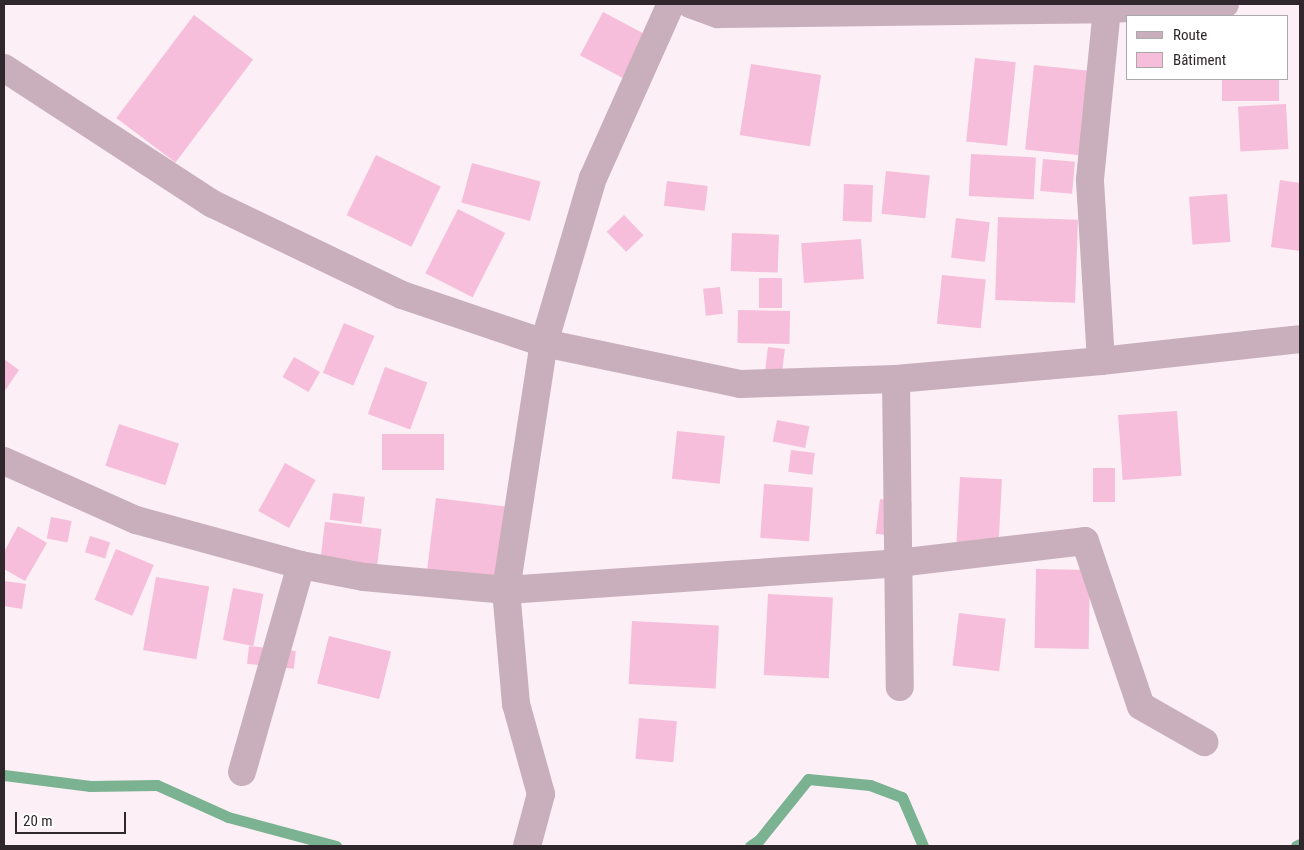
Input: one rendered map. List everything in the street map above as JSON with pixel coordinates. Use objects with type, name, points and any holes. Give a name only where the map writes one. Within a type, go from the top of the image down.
[{"type":"street","points":[[527,846],[541,794],[516,704],[506,590],[544,342],[593,178],[671,4]]},
{"type":"street","points":[[690,4],[718,14],[1108,9],[1225,4]]},
{"type":"street","points":[[1101,361],[1090,179],[1108,9]]},
{"type":"street","points":[[4,68],[213,204],[402,295],[544,342],[740,384],[896,379],[1101,361],[1300,339]]},
{"type":"street","points":[[896,379],[900,687]]},
{"type":"street","points":[[4,461],[136,520],[301,565],[364,577],[506,590],[898,563],[1085,541],[1142,706],[1204,742]]},
{"type":"street","points":[[242,772],[301,565]]},
{"type":"building","points":[[603,12],[652,38],[629,81],[580,55]]},
{"type":"building","points":[[194,15],[253,60],[175,163],[116,118]]},
{"type":"building","points":[[975,58],[1016,62],[1007,146],[966,142]]},
{"type":"building","points":[[751,64],[821,75],[810,146],[740,135]]},
{"type":"building","points":[[1034,65],[1106,73],[1097,157],[1025,150]]},
{"type":"building","points":[[1222,80],[1279,80],[1279,101],[1222,101]]},
{"type":"building","points":[[1286,104],[1288,149],[1240,151],[1238,107]]},
{"type":"building","points":[[971,154],[1036,157],[1034,199],[969,196]]},
{"type":"building","points":[[376,155],[441,187],[411,247],[347,215]]},
{"type":"building","points":[[1043,159],[1075,162],[1072,194],[1040,191]]},
{"type":"building","points":[[472,163],[541,181],[530,221],[461,203]]},
{"type":"building","points":[[886,171],[930,176],[925,218],[882,214]]},
{"type":"building","points":[[1280,180],[1300,183],[1300,251],[1271,247]]},
{"type":"building","points":[[667,181],[708,186],[705,211],[664,206]]},
{"type":"building","points":[[844,184],[873,185],[872,222],[843,221]]},
{"type":"building","points":[[1227,194],[1230,242],[1192,245],[1189,197]]},
{"type":"building","points":[[458,209],[505,233],[473,297],[425,273]]},
{"type":"building","points":[[624,215],[643,235],[626,252],[607,232]]},
{"type":"building","points":[[998,217],[1078,220],[1075,303],[995,300]]},
{"type":"building","points":[[956,218],[990,222],[985,262],[951,258]]},
{"type":"building","points":[[732,233],[779,235],[778,273],[731,271]]},
{"type":"building","points":[[861,239],[864,279],[804,283],[801,243]]},
{"type":"building","points":[[942,275],[986,280],[981,328],[937,324]]},
{"type":"building","points":[[759,278],[782,278],[782,308],[759,308]]},
{"type":"building","points":[[720,287],[723,314],[706,316],[703,289]]},
{"type":"building","points":[[738,310],[790,311],[789,344],[737,343]]},
{"type":"building","points":[[344,323],[374,336],[353,386],[323,373]]},
{"type":"building","points":[[768,347],[785,349],[782,374],[765,372]]},
{"type":"building","points":[[294,357],[320,372],[308,392],[282,377]]},
{"type":"building","points":[[4,359],[19,370],[4,392]]},
{"type":"building","points":[[385,367],[427,382],[410,429],[368,414]]},
{"type":"building","points":[[1177,411],[1182,476],[1123,480],[1118,415]]},
{"type":"building","points":[[777,420],[809,426],[805,448],[773,442]]},
{"type":"building","points":[[119,424],[179,443],[165,485],[105,466]]},
{"type":"building","points":[[677,431],[725,436],[720,484],[672,479]]},
{"type":"building","points":[[382,434],[444,434],[444,470],[382,470]]},
{"type":"building","points":[[791,450],[815,453],[812,475],[788,472]]},
{"type":"building","points":[[285,463],[316,480],[289,528],[258,511]]},
{"type":"building","points":[[1093,468],[1115,468],[1115,502],[1093,502]]},
{"type":"building","points":[[960,477],[1002,479],[998,553],[956,551]]},
{"type":"building","points":[[764,484],[813,487],[809,541],[760,538]]},
{"type":"building","points":[[333,493],[365,497],[361,524],[330,520]]},
{"type":"building","points":[[436,498],[517,508],[507,593],[426,583]]},
{"type":"building","points":[[880,499],[912,503],[907,538],[876,534]]},
{"type":"building","points":[[51,517],[72,521],[67,543],[47,539]]},
{"type":"building","points":[[325,522],[382,529],[377,568],[320,561]]},
{"type":"building","points":[[18,526],[47,543],[25,581],[4,569],[4,552]]},
{"type":"building","points":[[90,536],[110,542],[105,558],[85,552]]},
{"type":"building","points":[[116,549],[154,565],[132,616],[95,600]]},
{"type":"building","points":[[1036,569],[1090,570],[1089,649],[1035,648]]},
{"type":"building","points":[[156,577],[209,586],[196,659],[143,650]]},
{"type":"building","points":[[4,581],[26,584],[22,609],[4,606]]},
{"type":"building","points":[[233,588],[263,594],[253,646],[223,640]]},
{"type":"building","points":[[768,594],[833,597],[829,678],[764,675]]},
{"type":"building","points":[[959,613],[1006,619],[999,671],[953,666]]},
{"type":"building","points":[[632,621],[719,626],[716,688],[629,684]]},
{"type":"building","points":[[329,636],[391,651],[379,699],[317,684]]},
{"type":"building","points":[[249,646],[296,651],[294,669],[247,664]]},
{"type":"building","points":[[639,718],[677,721],[673,762],[635,759]]},
{"type":"waterway","points":[[4,775],[90,786],[157,785],[228,817],[336,846]]},
{"type":"waterway","points":[[750,846],[759,840],[808,779],[870,785],[902,797],[923,846]]},
{"type":"waterway","points":[[1296,846],[1300,844]]}]
